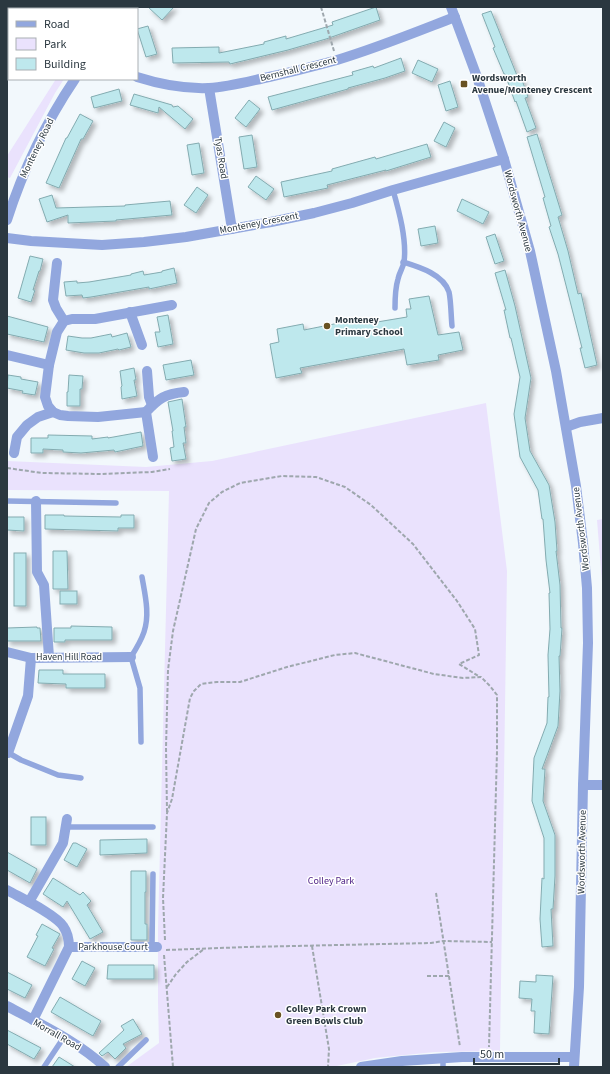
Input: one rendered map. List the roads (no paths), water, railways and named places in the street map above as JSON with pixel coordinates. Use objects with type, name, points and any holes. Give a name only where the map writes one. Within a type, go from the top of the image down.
[{"type":"street","name":"Wordsworth Avenue","points":[[451,7],[477,77],[504,159],[530,251],[556,371],[576,486],[583,543],[587,588],[588,643],[583,785],[579,987],[574,1062]]},
{"type":"street","name":"Bernshall Crescent","points":[[138,77],[159,83],[186,87],[209,88],[252,81],[336,60],[380,46],[454,17]]},
{"type":"street","name":"Monteney Road","points":[[7,220],[28,165],[48,124],[74,80]]},
{"type":"street","name":"Tyas Road","points":[[209,88],[232,229]]},
{"type":"street","name":"Monteney Crescent","points":[[7,238],[37,242],[102,245],[144,242],[232,229],[314,213],[504,159]]},
{"type":"street","points":[[57,263],[53,300],[64,321]]},
{"type":"street","points":[[172,305],[95,319],[72,319],[64,321],[58,332],[49,365],[45,397],[52,412],[68,416],[98,417],[149,409],[166,395],[184,392]]},
{"type":"street","points":[[130,312],[142,345]]},
{"type":"street","points":[[7,354],[49,365]]},
{"type":"street","points":[[147,371],[153,458]]},
{"type":"street","points":[[14,452],[17,437],[27,424],[38,417],[52,412]]},
{"type":"street","points":[[566,427],[580,422],[603,418]]},
{"type":"street","points":[[36,501],[37,572],[44,585],[48,657]]},
{"type":"street","name":"Haven Hill Road","points":[[7,652],[31,658],[131,657]]},
{"type":"street","points":[[7,752],[28,696],[31,658]]},
{"type":"street","points":[[583,785],[603,785]]},
{"type":"street","points":[[29,902],[63,844],[67,823]]},
{"type":"street","points":[[7,890],[52,916],[63,926],[69,937],[69,947],[33,1020]]},
{"type":"street","name":"Parkhouse Court","points":[[69,947],[160,947]]},
{"type":"street","name":"Morrall Road","points":[[7,1006],[64,1037],[94,1057],[105,1067]]},
{"type":"street","points":[[361,1067],[402,1061],[443,1062],[462,1056],[489,1056],[574,1062]]},
{"type":"lane","points":[[393,190],[405,246],[404,262],[395,291],[395,308]]},
{"type":"lane","points":[[404,262],[419,267],[443,281],[449,292],[452,326]]},
{"type":"lane","points":[[7,501],[116,503]]},
{"type":"lane","points":[[141,742],[140,688],[131,657],[144,632],[147,618],[146,599],[142,577]]},
{"type":"lane","points":[[7,752],[21,760],[58,775],[81,778]]},
{"type":"lane","points":[[67,823],[153,827]]},
{"type":"lane","points":[[153,874],[160,947]]},
{"type":"lane","points":[[44,1067],[64,1037]]},
{"type":"lane","points":[[118,1067],[146,1040]]},
{"type":"place","name":"Wordsworth Avenue/Monteney Crescent","points":[[464,84]]},
{"type":"place","name":"Monteney Primary School","points":[[327,326]]},
{"type":"place","name":"Colley Park Crown Green Bowls Club","points":[[278,1015]]},
{"type":"park label","name":"Colley Park","points":[[331,881]]}]
